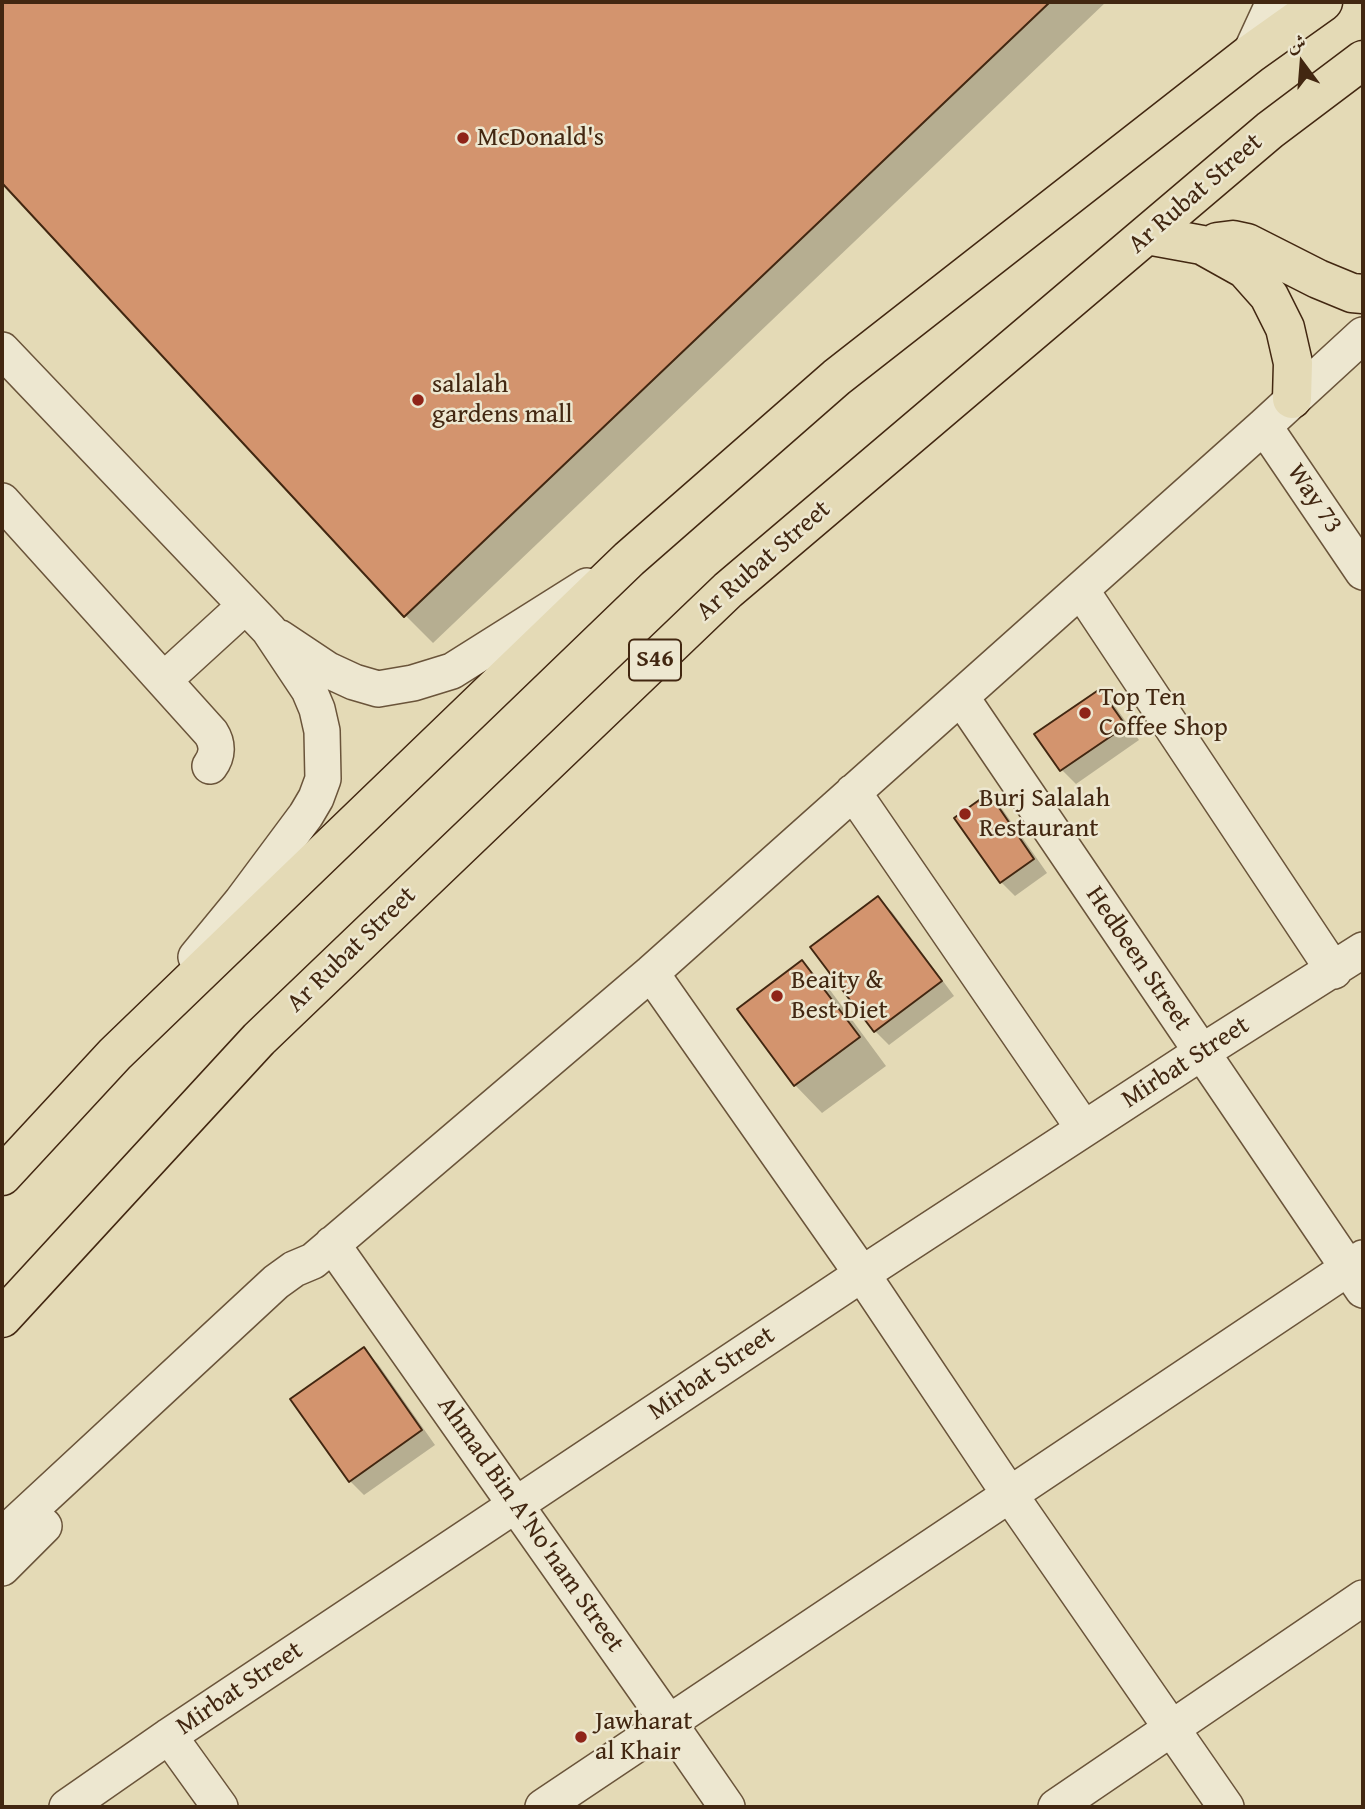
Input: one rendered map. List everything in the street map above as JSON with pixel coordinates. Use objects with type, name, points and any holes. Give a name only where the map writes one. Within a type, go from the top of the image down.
[{"type":"highway","points":[[2,1176],[115,1054],[629,559],[837,377],[1250,54],[1323,2]]},
{"type":"highway","name":"Ar Rubat Street","points":[[2,1318],[259,1039],[728,590],[1270,130],[1363,60]]},
{"type":"highway","points":[[1147,235],[1202,245],[1245,269],[1269,296],[1285,328],[1293,363],[1292,399]]},
{"type":"highway","points":[[1202,245],[1233,240],[1247,243],[1318,279],[1352,293],[1363,294]]},
{"type":"street","points":[[1250,54],[1274,2]]},
{"type":"street","points":[[2,1536],[276,1282],[323,1252],[651,973],[1363,335]]},
{"type":"street","points":[[2,350],[257,618],[309,690],[322,731],[323,779],[306,815],[242,901],[115,1054]]},
{"type":"street","name":"Way 73","points":[[1264,426],[1363,572]]},
{"type":"street","points":[[2,500],[215,739],[216,753],[210,766]]},
{"type":"street","points":[[257,618],[328,670],[378,689],[413,683],[452,671],[629,559]]},
{"type":"street","points":[[1081,590],[1334,971]]},
{"type":"street","points":[[164,680],[257,618]]},
{"type":"street","name":"Hedbeen Street","points":[[961,697],[1202,1052],[1358,1272]]},
{"type":"street","points":[[853,792],[1084,1129]]},
{"type":"street","name":"Mirbat Street","points":[[67,1807],[169,1736],[862,1274],[1363,950]]},
{"type":"street","points":[[651,973],[862,1274],[1010,1495],[1226,1807]]},
{"type":"street","points":[[2,1568],[300,1282],[323,1252]]},
{"type":"street","name":"Ahmad Bin A'No'nam Street","points":[[323,1252],[516,1505],[727,1807]]},
{"type":"street","points":[[543,1807],[1010,1495],[1358,1272]]},
{"type":"street","points":[[1056,1807],[1363,1598]]},
{"type":"street","points":[[169,1736],[220,1807]]},
{"type":"building","name":"salalah gardens mall","points":[[2,2],[1050,2],[404,617],[2,183]]},
{"type":"building","points":[[1100,689],[1126,726],[1060,771],[1034,734]]},
{"type":"building","points":[[989,793],[1034,859],[1000,883],[954,818]]},
{"type":"building","points":[[878,896],[942,981],[874,1032],[810,947]]},
{"type":"building","points":[[802,960],[860,1037],[794,1086],[737,1009]]},
{"type":"building","points":[[364,1347],[422,1430],[349,1482],[290,1399]]},
{"type":"place","name":"McDonald's","points":[[463,138]]},
{"type":"place","name":"salalah gardens mall","points":[[418,400]]},
{"type":"place","name":"Top Ten Coffee Shop","points":[[1085,713]]},
{"type":"place","name":"Burj Salalah Restaurant","points":[[965,814]]},
{"type":"place","name":"Beaity & Best Diet","points":[[777,996]]},
{"type":"place","name":"Jawharat al Khair","points":[[581,1737]]}]
